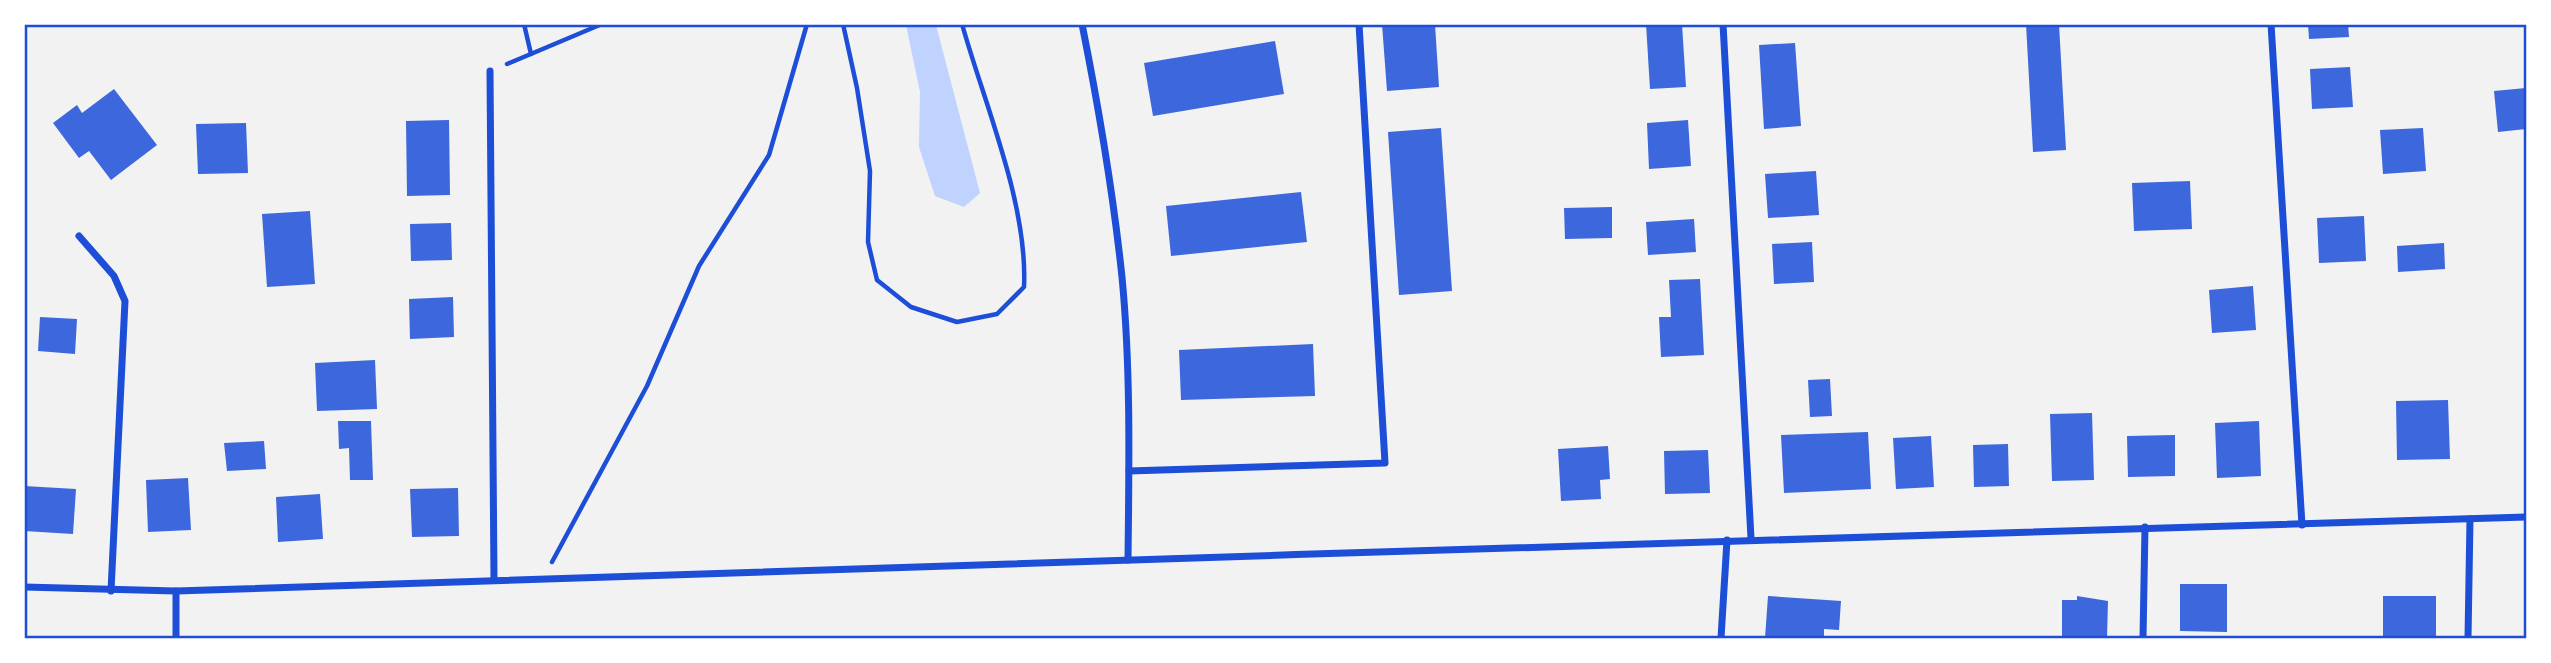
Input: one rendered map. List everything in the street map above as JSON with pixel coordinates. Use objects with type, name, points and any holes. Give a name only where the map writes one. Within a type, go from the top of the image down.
[{"type":"street","points":[[1082,24],[1106,145],[1122,279],[1129,471],[1128,560]]},
{"type":"street","points":[[1129,471],[1385,463],[1359,24]]},
{"type":"street","points":[[1723,24],[1751,538]]},
{"type":"street","points":[[2271,24],[2302,525]]},
{"type":"street","points":[[490,71],[494,580]]},
{"type":"street","points":[[79,236],[114,276],[125,302],[111,591]]},
{"type":"street","points":[[24,587],[176,591],[1751,538],[2526,517]]},
{"type":"street","points":[[2468,639],[2470,519]]},
{"type":"street","points":[[2143,639],[2145,527]]},
{"type":"street","points":[[1721,639],[1727,540]]},
{"type":"street","points":[[176,591],[176,639]]},
{"type":"path","points":[[524,24],[531,54]]},
{"type":"path","points":[[490,71],[602,24]]},
{"type":"path","points":[[543,578],[647,386],[699,266],[769,155],[807,24]]},
{"type":"path","points":[[843,24],[857,88],[870,171],[868,242],[877,279],[911,307],[957,322],[997,314],[1024,287],[1026,253],[1015,204],[962,24]]},
{"type":"water","points":[[906,25],[936,25],[980,193],[964,207],[935,196],[919,147],[920,92]]},
{"type":"building","points":[[1382,24],[1435,24],[1439,87],[1387,91]]},
{"type":"building","points":[[1646,24],[1682,24],[1686,87],[1650,89]]},
{"type":"building","points":[[2026,24],[2059,24],[2066,150],[2033,152]]},
{"type":"building","points":[[2308,24],[2348,24],[2349,37],[2309,39]]},
{"type":"building","points":[[1275,41],[1284,94],[1153,116],[1144,63]]},
{"type":"building","points":[[1795,43],[1801,126],[1764,129],[1759,45]]},
{"type":"building","points":[[2350,67],[2353,107],[2312,109],[2310,69]]},
{"type":"building","points":[[2526,88],[2526,129],[2498,132],[2494,91]]},
{"type":"building","points":[[114,89],[157,145],[111,180],[89,151],[79,158],[53,123],[77,105],[82,113]]},
{"type":"building","points":[[449,120],[450,195],[407,196],[406,121]]},
{"type":"building","points":[[1688,120],[1691,166],[1649,169],[1647,123]]},
{"type":"building","points":[[246,123],[248,173],[198,174],[196,124]]},
{"type":"building","points":[[1441,128],[1452,291],[1399,295],[1388,132]]},
{"type":"building","points":[[2423,128],[2426,171],[2383,174],[2380,130]]},
{"type":"building","points":[[1816,171],[1819,215],[1768,218],[1765,174]]},
{"type":"building","points":[[2190,181],[2192,229],[2134,231],[2132,183]]},
{"type":"building","points":[[1301,192],[1307,242],[1171,256],[1166,206]]},
{"type":"building","points":[[1612,207],[1612,238],[1565,239],[1564,208]]},
{"type":"building","points":[[310,211],[315,284],[267,287],[262,214]]},
{"type":"building","points":[[2364,216],[2366,261],[2319,263],[2317,218]]},
{"type":"building","points":[[1694,219],[1696,252],[1648,255],[1646,222]]},
{"type":"building","points":[[451,223],[452,260],[411,261],[410,224]]},
{"type":"building","points":[[1812,242],[1814,282],[1774,284],[1772,244]]},
{"type":"building","points":[[2444,243],[2445,269],[2398,272],[2397,246]]},
{"type":"building","points":[[1700,279],[1704,355],[1661,357],[1659,317],[1671,317],[1669,280]]},
{"type":"building","points":[[2253,286],[2256,330],[2212,333],[2209,290]]},
{"type":"building","points":[[453,297],[454,337],[410,339],[409,299]]},
{"type":"building","points":[[40,317],[77,319],[75,354],[38,351]]},
{"type":"building","points":[[1313,344],[1315,396],[1181,400],[1179,350]]},
{"type":"building","points":[[375,360],[377,409],[317,411],[315,363]]},
{"type":"building","points":[[1830,379],[1832,416],[1810,417],[1808,380]]},
{"type":"building","points":[[2448,400],[2450,459],[2397,460],[2396,401]]},
{"type":"building","points":[[2092,413],[2094,480],[2052,481],[2050,414]]},
{"type":"building","points":[[338,421],[371,421],[373,480],[350,480],[349,448],[339,449]]},
{"type":"building","points":[[2259,421],[2261,476],[2217,478],[2215,423]]},
{"type":"building","points":[[1868,432],[1871,489],[1784,493],[1781,435]]},
{"type":"building","points":[[2175,435],[2175,476],[2128,477],[2127,436]]},
{"type":"building","points":[[1931,436],[1934,487],[1896,489],[1893,438]]},
{"type":"building","points":[[264,441],[266,469],[227,471],[224,443]]},
{"type":"building","points":[[2008,444],[2009,486],[1974,487],[1973,445]]},
{"type":"building","points":[[1608,446],[1610,479],[1600,480],[1601,499],[1561,501],[1558,449]]},
{"type":"building","points":[[1708,450],[1710,493],[1665,494],[1664,451]]},
{"type":"building","points":[[188,478],[191,530],[148,532],[146,480]]},
{"type":"building","points":[[24,486],[76,489],[73,534],[24,531]]},
{"type":"building","points":[[458,488],[459,536],[412,537],[410,489]]},
{"type":"building","points":[[320,494],[323,539],[278,542],[276,497]]},
{"type":"building","points":[[2180,584],[2227,584],[2227,632],[2180,631]]},
{"type":"building","points":[[1768,596],[1841,601],[1839,630],[1824,629],[1824,638],[1765,638]]},
{"type":"building","points":[[2077,596],[2108,601],[2107,638],[2062,638],[2062,600],[2077,600]]},
{"type":"building","points":[[2383,596],[2436,596],[2436,638],[2383,638]]}]
